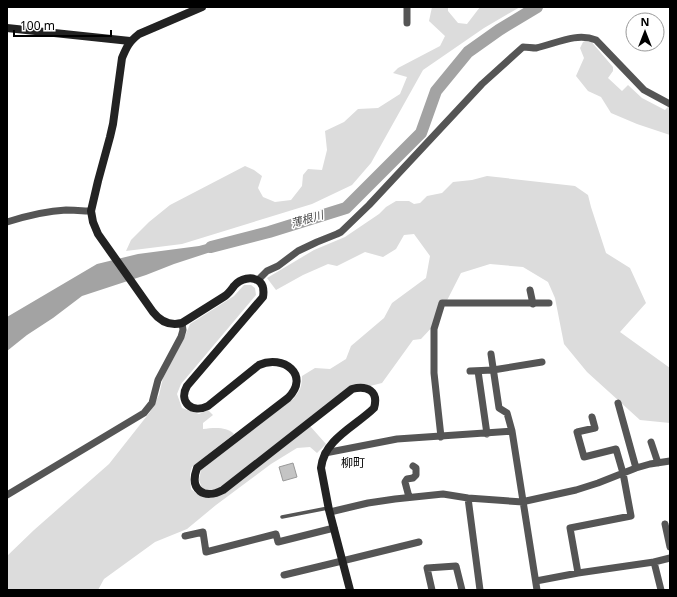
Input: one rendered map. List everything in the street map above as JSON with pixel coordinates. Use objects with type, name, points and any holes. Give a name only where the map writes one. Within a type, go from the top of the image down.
[{"type":"street","points":[[202,7],[139,34],[130,41],[122,58],[113,124],[91,211],[93,222],[98,234],[153,312],[160,320],[170,324],[182,323],[225,296],[236,283],[245,279],[254,278],[263,286],[263,297],[187,386],[184,396],[185,401],[193,408],[204,409],[264,362],[277,362],[289,367],[297,377],[297,383],[293,393],[288,398],[197,468],[194,481],[198,491],[210,495],[223,490],[352,389],[363,387],[373,392],[376,403],[374,408],[343,432],[325,454],[321,463],[329,510],[350,590]]},
{"type":"street","points":[[407,7],[407,22]]},
{"type":"street","points":[[7,28],[130,41]]},
{"type":"street","points":[[258,280],[267,271],[278,266],[298,251],[341,232],[369,205],[482,84],[523,47],[535,48],[567,39],[588,37],[596,40],[644,90],[670,104]]},
{"type":"street","points":[[7,222],[25,216],[42,213],[66,210],[91,211]]},
{"type":"street","points":[[530,290],[533,304]]},
{"type":"street","points":[[441,437],[434,373],[434,329],[442,303],[549,303]]},
{"type":"street","points":[[7,495],[144,413],[152,402],[158,380],[181,337],[182,323]]},
{"type":"street","points":[[491,354],[499,408],[506,413],[512,432],[537,590]]},
{"type":"street","points":[[470,371],[493,370],[542,362]]},
{"type":"street","points":[[478,371],[487,434]]},
{"type":"street","points":[[618,403],[636,468]]},
{"type":"street","points":[[578,573],[570,528],[631,516],[623,473],[616,449],[584,458],[578,432],[595,428],[592,418]]},
{"type":"street","points":[[325,454],[397,439],[512,432]]},
{"type":"street","points":[[651,442],[658,462]]},
{"type":"street","points":[[329,510],[409,497],[443,494],[468,498],[523,502],[576,490],[636,468],[658,462],[670,461]]},
{"type":"street","points":[[409,497],[405,482],[407,479],[413,478],[416,475],[416,468],[413,466]]},
{"type":"street","points":[[468,498],[480,590]]},
{"type":"street","points":[[665,524],[670,547]]},
{"type":"street","points":[[185,536],[202,532],[206,552],[276,534],[278,542],[334,528]]},
{"type":"street","points":[[284,575],[419,542]]},
{"type":"street","points":[[536,581],[578,573],[654,562],[670,558]]},
{"type":"street","points":[[654,562],[661,590]]},
{"type":"street","points":[[432,590],[427,568],[456,566],[462,590]]},
{"type":"lane","points":[[282,517],[329,510]]},
{"type":"shaded area","points":[[432,7],[448,7],[448,11],[458,23],[467,24],[480,7],[520,7],[484,28],[423,70],[371,163],[352,185],[312,204],[182,244],[126,251],[131,240],[149,222],[170,205],[245,166],[262,176],[258,188],[263,197],[275,202],[291,200],[302,186],[303,175],[308,169],[322,170],[327,150],[325,131],[344,122],[358,109],[378,108],[400,94],[407,77],[393,73],[398,68],[440,46],[445,36],[429,21]]},
{"type":"shaded area","points":[[589,39],[613,67],[613,71],[608,78],[622,91],[628,85],[642,98],[665,110],[670,106],[670,135],[637,124],[611,113],[601,97],[588,91],[576,76],[584,58],[580,48],[583,42]]},
{"type":"shaded area","points":[[487,176],[575,186],[588,195],[606,253],[630,268],[646,303],[620,332],[670,368],[670,423],[640,420],[587,372],[564,344],[555,298],[548,282],[523,267],[490,264],[461,273],[435,324],[421,339],[413,340],[382,383],[370,386],[364,385],[222,487],[210,491],[202,488],[199,480],[201,470],[293,399],[300,389],[302,376],[315,368],[330,369],[346,359],[351,346],[384,318],[392,303],[426,278],[430,256],[414,234],[404,235],[396,249],[383,257],[365,252],[337,266],[328,264],[303,275],[276,290],[267,278],[314,250],[345,237],[396,201],[409,201],[414,204],[420,203],[427,196],[442,193],[453,182],[472,180]]},
{"type":"shaded area","points":[[229,238],[226,247],[82,296],[7,351],[7,317],[97,264],[138,254],[199,246]]},
{"type":"shaded area","points":[[244,285],[251,285],[255,288],[256,295],[181,384],[177,394],[182,408],[199,414],[208,410],[213,415],[203,423],[203,429],[223,429],[231,431],[234,434],[192,467],[190,474],[191,489],[204,497],[220,495],[310,426],[326,444],[317,453],[310,447],[297,448],[271,464],[216,505],[187,529],[155,542],[104,579],[98,590],[7,590],[7,556],[34,530],[109,464],[150,412],[159,395],[163,378],[190,324],[234,296]]},
{"type":"building","points":[[293,463],[297,477],[283,481],[279,467]]},
{"type":"waterway","name":"薄根川","points":[[211,247],[269,232],[346,208],[421,133],[436,91],[468,52],[499,30],[537,7]]},
{"type":"district","name":"柳町","points":[[353,463]]}]
